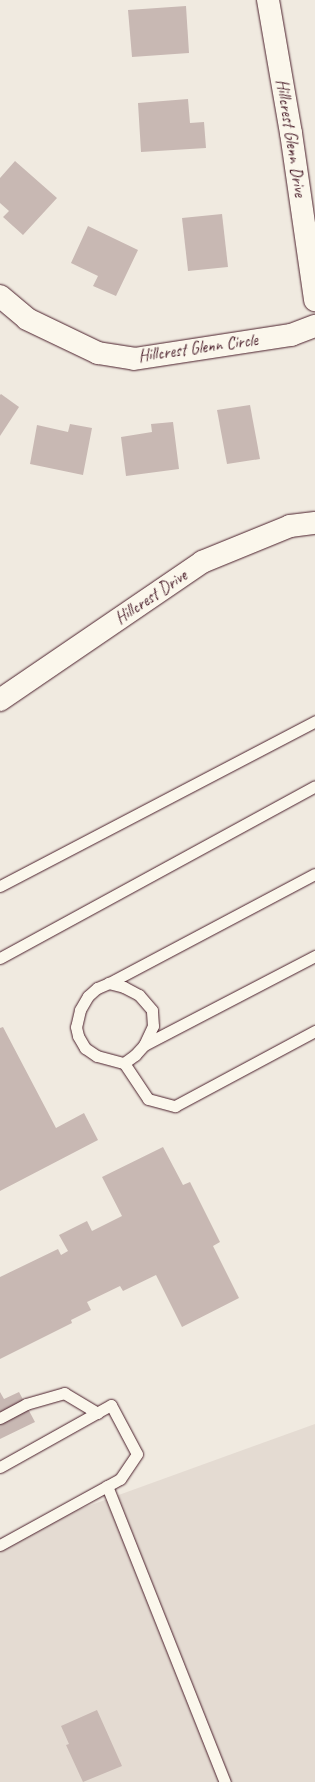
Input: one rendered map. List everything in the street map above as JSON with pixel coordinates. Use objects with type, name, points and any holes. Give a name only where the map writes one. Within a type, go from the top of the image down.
[{"type":"street","name":"Hillcrest Glenn Drive","points":[[268,0],[291,133],[315,300]]},
{"type":"street","name":"Hillcrest Glenn Circle","points":[[0,296],[27,319],[98,352],[134,359],[291,335],[315,326]]},
{"type":"street","name":"Hillcrest Drive","points":[[0,700],[202,562],[290,526],[315,523]]},
{"type":"lane","points":[[0,886],[315,721]]},
{"type":"lane","points":[[0,958],[315,786]]},
{"type":"lane","points":[[315,874],[97,988],[88,996],[80,1010],[76,1027],[78,1036],[85,1048],[96,1056],[124,1063],[148,1099],[175,1106],[315,1031]]},
{"type":"lane","points":[[144,1044],[315,956]]},
{"type":"lane","points":[[108,983],[124,987],[139,995],[152,1010],[153,1026],[144,1044],[135,1055],[124,1063]]},
{"type":"lane","points":[[0,1418],[26,1404],[64,1393],[97,1413]]},
{"type":"lane","points":[[0,1467],[111,1405],[137,1454],[120,1479],[0,1545]]},
{"type":"lane","points":[[107,1486],[225,1782]]},
{"type":"shaded area","points":[[315,1424],[315,1782],[0,1782],[0,1538]]},
{"type":"building","points":[[186,6],[189,53],[132,57],[128,10]]},
{"type":"building","points":[[188,99],[190,123],[204,122],[206,148],[141,152],[138,103]]},
{"type":"building","points":[[15,161],[57,198],[23,235],[3,217],[9,211],[0,203],[0,178]]},
{"type":"building","points":[[222,214],[228,267],[188,271],[182,218]]},
{"type":"building","points":[[88,226],[138,250],[116,296],[93,286],[98,276],[71,263]]},
{"type":"building","points":[[1,394],[19,407],[0,436],[0,395]]},
{"type":"building","points":[[250,405],[260,459],[227,464],[217,410]]},
{"type":"building","points":[[173,422],[179,469],[126,476],[121,437],[152,432],[151,424]]},
{"type":"building","points":[[70,424],[92,428],[83,475],[30,464],[37,425],[68,432]]},
{"type":"building","points":[[3,1027],[56,1128],[84,1113],[98,1140],[0,1191],[0,1028]]},
{"type":"building","points":[[163,1147],[183,1185],[190,1182],[220,1242],[213,1246],[239,1298],[182,1327],[156,1275],[123,1291],[120,1286],[87,1302],[91,1310],[71,1320],[72,1323],[0,1359],[0,1277],[58,1249],[61,1255],[68,1251],[59,1235],[87,1221],[92,1231],[122,1216],[102,1177]]},
{"type":"building","points":[[0,1392],[4,1399],[19,1392],[35,1422],[0,1439]]},
{"type":"building","points":[[97,1710],[122,1766],[83,1782],[66,1745],[69,1744],[61,1726]]}]
